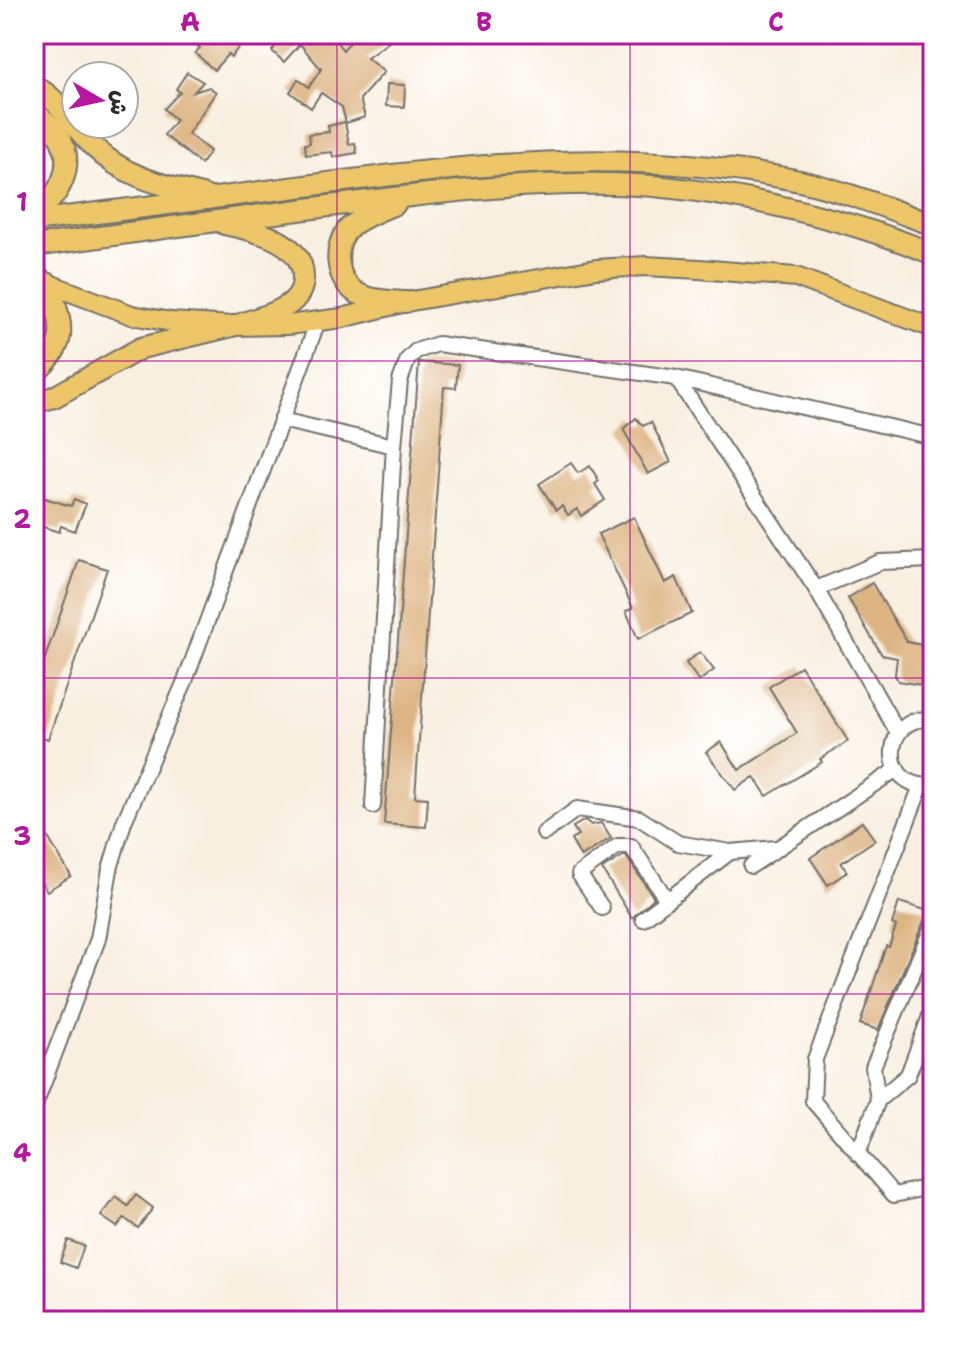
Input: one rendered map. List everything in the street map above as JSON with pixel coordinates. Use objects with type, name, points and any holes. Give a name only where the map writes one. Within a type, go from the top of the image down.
[{"type":"highway","points":[[34,86],[46,92],[91,145],[109,161],[146,180],[213,198]]},
{"type":"highway","points":[[34,112],[61,140],[65,157],[61,186],[51,200],[34,212]]},
{"type":"highway","points":[[34,221],[493,164],[573,160],[627,161],[741,171],[803,182],[933,225]]},
{"type":"highway","points":[[34,246],[412,195],[613,184],[694,190],[839,223],[933,254]]},
{"type":"highway","points":[[406,302],[366,297],[353,291],[340,270],[338,255],[341,240],[350,227],[412,195]]},
{"type":"highway","points":[[34,403],[54,397],[141,348],[235,326],[294,300],[303,287],[304,270],[296,255],[281,242],[245,228],[212,221]]},
{"type":"highway","points":[[34,374],[51,357],[62,331],[41,279]]},
{"type":"main road","points":[[41,279],[132,315],[171,322],[288,325],[596,269],[646,266],[796,277],[933,328]]},
{"type":"street","points":[[34,1108],[98,939],[110,869],[124,822],[185,681],[318,321]]},
{"type":"street","points":[[373,806],[394,446],[403,370],[408,359],[427,346],[449,345],[676,378],[933,437]]},
{"type":"street","points":[[676,378],[816,589],[898,733]]},
{"type":"street","points":[[281,420],[394,446]]},
{"type":"street","points":[[816,589],[880,562],[933,560]]},
{"type":"street","points":[[933,720],[917,720],[898,733],[892,755],[897,769],[910,783],[927,786],[815,1059],[813,1101],[894,1195],[925,1188],[933,1167]]},
{"type":"street","points":[[751,866],[897,769]]},
{"type":"street","points":[[544,833],[577,809],[639,818],[678,843],[730,852],[777,848]]},
{"type":"street","points":[[602,908],[579,874],[618,846],[631,846],[667,900]]},
{"type":"street","points":[[643,919],[730,852]]},
{"type":"street","points":[[858,1154],[878,1100],[873,1067],[933,925]]},
{"type":"street","points":[[878,1100],[908,1075],[933,1008]]},
{"type":"building","points":[[199,34],[213,45],[221,34],[249,34],[231,57],[228,54],[214,70],[195,53],[200,48],[193,41]]},
{"type":"building","points":[[260,34],[330,34],[343,50],[357,34],[385,34],[390,41],[367,58],[384,72],[360,99],[365,117],[346,123],[342,107],[321,93],[311,108],[290,92],[298,79],[309,87],[321,69],[300,44],[284,62],[272,51],[275,47]]},
{"type":"building","points":[[187,72],[203,82],[194,92],[209,87],[216,92],[188,134],[210,151],[201,164],[164,135],[176,120],[164,109],[180,92],[176,89]]},
{"type":"building","points":[[387,84],[405,85],[404,107],[386,106]]},
{"type":"building","points":[[345,122],[349,144],[355,143],[357,153],[333,157],[332,152],[306,155],[305,144],[310,143],[309,134],[329,132],[328,126]]},
{"type":"building","points":[[419,362],[458,365],[456,388],[444,387],[415,797],[428,798],[426,827],[384,824]]},
{"type":"building","points":[[636,418],[643,426],[651,422],[671,462],[648,474],[623,429]]},
{"type":"building","points":[[571,463],[578,473],[590,466],[599,481],[595,484],[605,500],[581,516],[577,509],[568,515],[562,506],[556,510],[539,484]]},
{"type":"building","points":[[38,496],[71,506],[74,499],[86,504],[75,531],[61,526],[59,532],[34,524]]},
{"type":"building","points":[[634,517],[665,583],[676,577],[692,613],[638,639],[626,611],[633,608],[598,534]]},
{"type":"building","points":[[79,560],[107,569],[48,739],[34,734],[34,690]]},
{"type":"building","points":[[872,583],[907,642],[933,647],[933,687],[898,681],[895,675],[897,658],[882,655],[848,598]]},
{"type":"building","points":[[700,652],[714,670],[699,681],[686,663]]},
{"type":"building","points":[[801,666],[848,741],[820,759],[822,762],[767,796],[754,777],[735,790],[706,752],[721,742],[739,770],[797,733],[769,687]]},
{"type":"building","points":[[34,814],[71,876],[47,891],[34,871]]},
{"type":"building","points":[[585,820],[591,825],[601,823],[611,838],[581,857],[571,840],[578,835],[573,827]]},
{"type":"building","points":[[862,822],[875,840],[841,863],[847,872],[828,885],[810,858]]},
{"type":"building","points":[[626,856],[654,898],[632,918],[602,869]]},
{"type":"building","points":[[899,902],[932,912],[924,921],[878,1030],[860,1024],[886,946],[889,947],[896,926],[892,924]]},
{"type":"building","points":[[136,1195],[153,1208],[138,1228],[124,1218],[117,1227],[101,1216],[116,1197],[128,1206]]},
{"type":"building","points":[[68,1240],[84,1246],[76,1268],[60,1262]]}]
